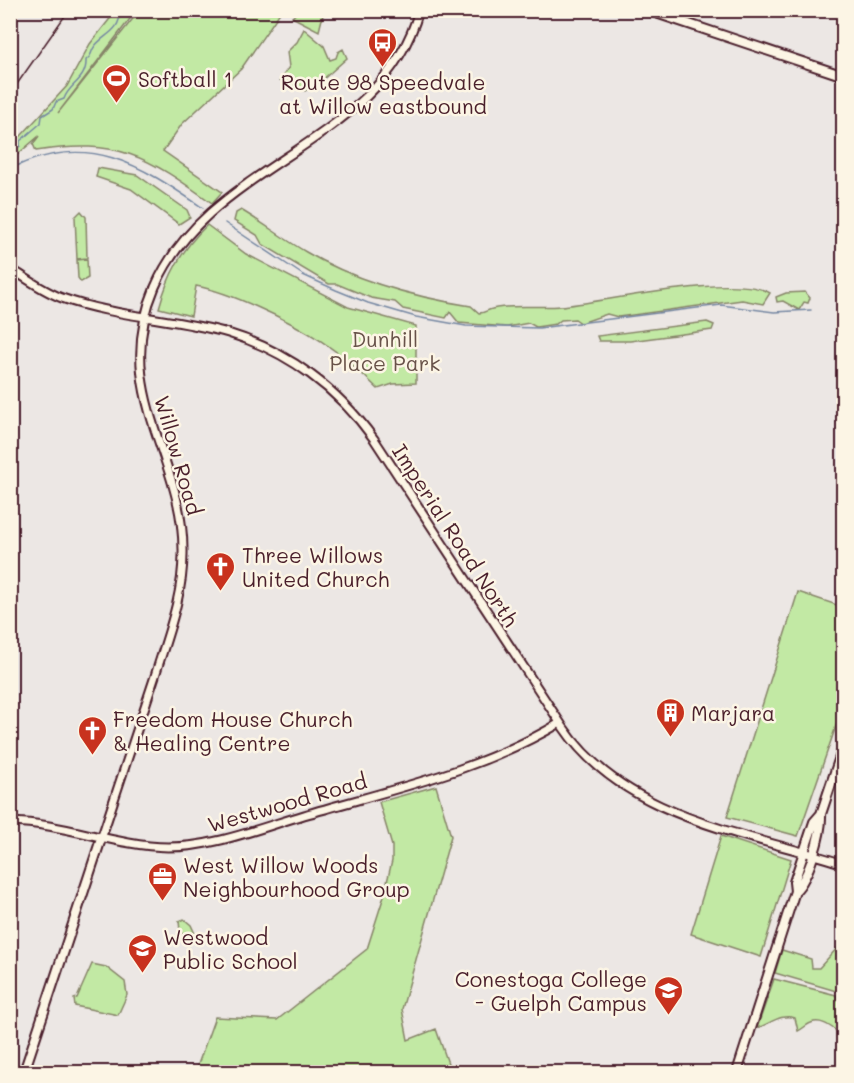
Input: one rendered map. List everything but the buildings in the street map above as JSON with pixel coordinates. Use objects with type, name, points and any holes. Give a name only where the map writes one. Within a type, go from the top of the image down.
[{"type":"main road","points":[[647,10],[843,76]]},
{"type":"main road","points":[[795,891],[802,884],[813,854],[822,825],[821,814],[843,745]]},
{"type":"main road","points":[[737,1072],[795,891],[794,882],[804,851],[814,822],[821,814]]},
{"type":"main road","name":"Willow Road","points":[[24,1072],[102,836]]},
{"type":"street","name":"Willow Road","points":[[102,836],[175,612],[183,554],[180,516],[174,491],[143,391],[140,350],[146,316],[164,270],[188,237],[252,179],[341,120],[364,102],[395,66],[411,35],[419,10]]},
{"type":"street","name":"Imperial Road North","points":[[10,268],[40,288],[61,298],[200,327],[252,341],[297,364],[339,399],[374,439],[560,723],[585,754],[636,794],[688,816],[843,864]]},
{"type":"street","name":"Westwood Road","points":[[10,822],[159,846],[210,842],[467,769],[517,748],[560,723]]},
{"type":"green space","points":[[116,11],[136,11],[58,113],[139,11],[281,11],[241,69],[182,124],[163,151],[222,192],[212,203],[149,162],[111,149],[89,147],[36,151],[33,144],[39,136],[11,160],[11,143],[21,136],[67,86],[90,44]]},
{"type":"green space","points":[[299,11],[324,11],[319,31],[292,17]]},
{"type":"green space","points":[[304,29],[324,46],[330,60],[336,58],[338,52],[343,49],[347,58],[320,82],[305,91],[280,80],[289,67],[287,52],[297,42]]},
{"type":"green space","points":[[98,168],[137,175],[187,210],[190,217],[179,224],[131,189],[96,177]]},
{"type":"green space","points":[[241,210],[306,252],[345,272],[407,293],[471,306],[479,313],[490,309],[517,306],[561,306],[701,287],[753,287],[770,293],[763,304],[742,300],[618,317],[607,314],[581,323],[575,319],[561,320],[556,324],[536,327],[529,323],[507,327],[459,323],[450,312],[446,318],[403,309],[395,302],[371,298],[337,284],[329,284],[262,244],[257,235],[234,221],[236,213]]},
{"type":"green space","points":[[81,211],[86,217],[87,258],[77,259],[75,217]]},
{"type":"green space","name":"Dunhill Place Park","points":[[207,225],[246,254],[348,307],[416,326],[416,383],[393,384],[378,389],[350,363],[308,333],[235,297],[212,290],[196,286],[191,316],[159,308],[177,263],[190,243]]},
{"type":"green space","points":[[87,259],[88,278],[81,282],[78,278],[77,260]]},
{"type":"green space","points":[[805,292],[810,298],[808,303],[804,302],[799,310],[783,301],[777,302],[776,297],[786,293]]},
{"type":"green space","points":[[707,322],[714,325],[712,330],[630,341],[599,341],[597,336]]},
{"type":"green space","points":[[798,592],[843,607],[843,706],[798,836],[727,817]]},
{"type":"green space","points":[[436,786],[451,836],[402,1009],[408,1040],[436,1029],[451,1072],[199,1072],[196,1070],[215,1017],[277,1020],[367,949],[392,861],[392,846],[379,802]]},
{"type":"green space","points":[[721,836],[791,859],[761,957],[691,934]]},
{"type":"green space","points":[[184,919],[191,925],[197,938],[189,943],[180,931],[179,921]]},
{"type":"green space","points":[[840,945],[843,945],[843,993],[775,973],[782,950],[811,959],[812,968],[819,968]]},
{"type":"green space","points":[[92,964],[106,967],[125,982],[127,995],[118,1015],[75,1006],[74,999],[77,998]]},
{"type":"green space","points":[[774,979],[836,995],[839,1002],[843,1003],[843,1035],[820,1022],[809,1024],[798,1031],[795,1018],[790,1017],[780,1018],[757,1028]]},
{"type":"waterway","points":[[10,151],[20,146],[20,141],[41,123],[42,116],[53,109],[56,102],[64,99],[84,72],[86,60],[96,44],[114,29],[120,10]]},
{"type":"waterway","points":[[10,169],[38,158],[64,153],[89,153],[135,166],[203,208]]},
{"type":"waterway","points":[[225,223],[303,275],[336,290],[368,303],[416,317],[466,326],[539,328],[721,305],[774,312],[811,310]]},
{"type":"railway","points":[[10,94],[69,10]]},
{"type":"place","name":"Route 98 Speedvale at Willow eastbound","points":[[383,68]]},
{"type":"place","name":"Softball 1","points":[[117,104]]},
{"type":"place","name":"Three Willows United Church","points":[[221,592]]},
{"type":"place","name":"Marjara","points":[[670,738]]},
{"type":"place","name":"Freedom House Church & Healing Centre","points":[[92,756]]},
{"type":"place","name":"West Willow Woods Neighbourhood Group","points":[[162,902]]},
{"type":"place","name":"Westwood Public School","points":[[142,974]]},
{"type":"place","name":"Conestoga College - Guelph Campus","points":[[668,1016]]}]
